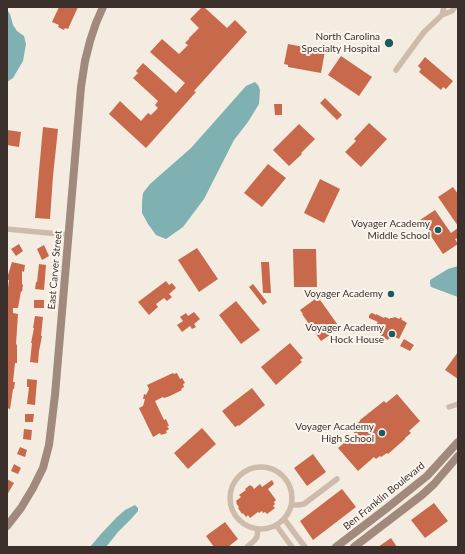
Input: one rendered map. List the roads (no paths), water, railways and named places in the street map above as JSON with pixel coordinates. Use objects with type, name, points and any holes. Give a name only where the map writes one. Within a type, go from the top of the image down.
[{"type":"street","name":"East Carver Street","points":[[7,526],[21,508],[33,488],[43,468],[49,445],[55,395],[81,87],[90,41],[102,7]]},
{"type":"street","points":[[442,15],[444,7]]},
{"type":"street","points":[[396,70],[424,32],[442,15],[452,11],[455,7]]},
{"type":"street","points":[[7,229],[68,235]]},
{"type":"street","points":[[449,407],[458,404]]},
{"type":"street","name":"Ben Franklin Boulevard","points":[[336,547],[427,476],[458,442]]},
{"type":"street","name":"Ben Franklin Boulevard","points":[[354,547],[422,495],[434,484],[458,456]]},
{"type":"street","points":[[260,466],[274,469],[286,478],[290,484],[293,498],[290,510],[284,520],[276,525],[264,529],[258,529],[239,520],[232,507],[230,493],[232,486],[241,474],[246,470],[260,466]]},
{"type":"street","points":[[292,505],[304,504],[337,479]]},
{"type":"street","points":[[284,520],[305,547]]},
{"type":"street","points":[[276,525],[292,547]]},
{"type":"street","points":[[247,547],[257,537],[258,529]]},
{"type":"water","points":[[7,10],[10,14],[13,25],[17,31],[24,36],[26,44],[23,61],[13,78],[7,82]]},
{"type":"water","points":[[255,82],[260,90],[259,104],[248,122],[234,140],[204,199],[183,227],[166,239],[156,235],[142,213],[143,193],[150,184],[191,148],[246,86]]},
{"type":"water","points":[[458,266],[458,297],[431,287],[430,280],[448,269]]},
{"type":"water","points":[[135,505],[138,508],[138,511],[106,547],[90,547],[117,517],[125,510]]},
{"type":"place","name":"North Carolina Specialty Hospital","points":[[389,43]]},
{"type":"place","name":"Voyager Academy Middle School","points":[[438,230]]},
{"type":"place","name":"Voyager Academy","points":[[391,294]]},
{"type":"place","name":"Voyager Academy Hock House","points":[[392,334]]},
{"type":"place","name":"Voyager Academy High School","points":[[382,433]]}]
